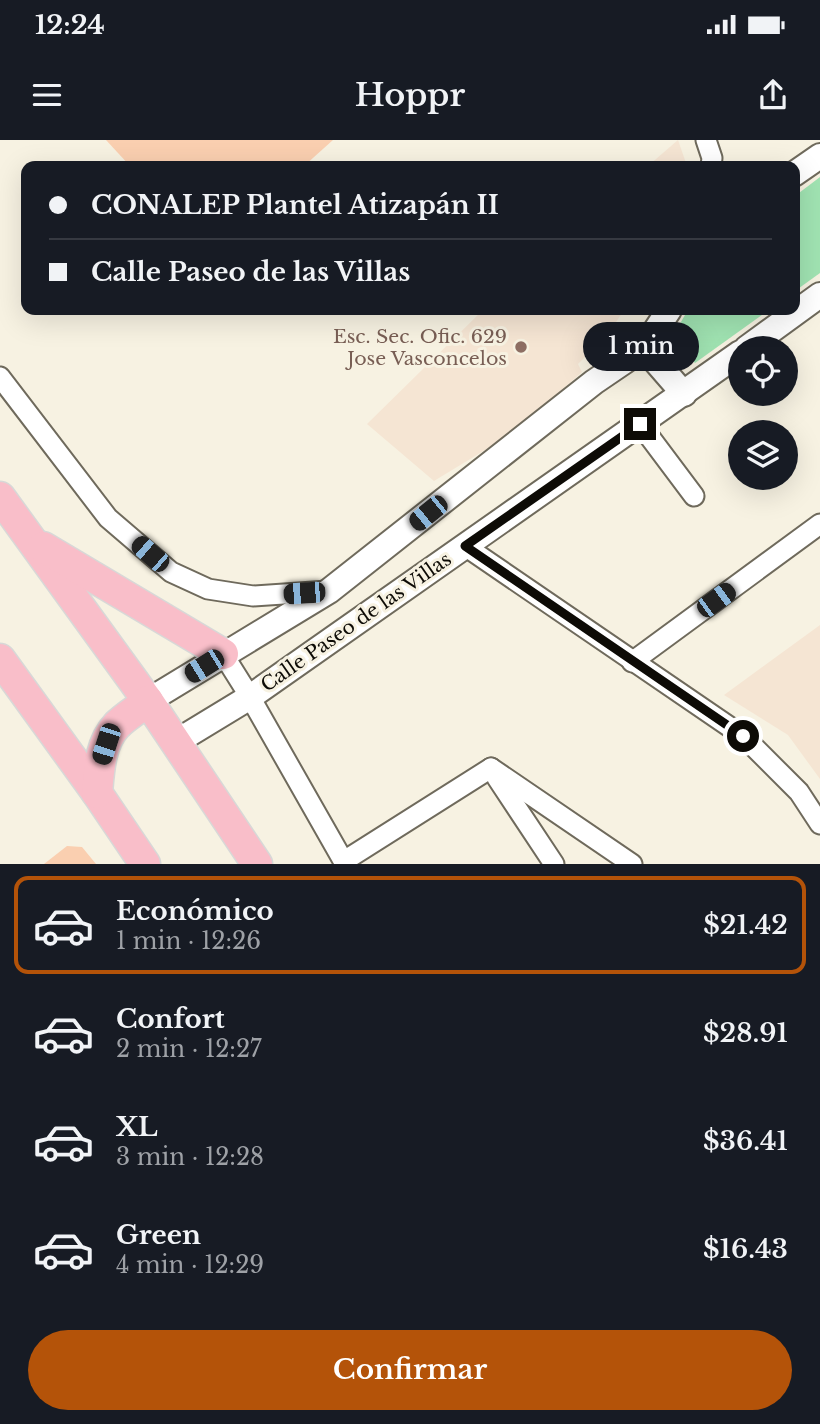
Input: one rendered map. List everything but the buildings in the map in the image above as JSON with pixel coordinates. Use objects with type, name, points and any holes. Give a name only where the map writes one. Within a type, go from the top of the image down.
[{"type":"main road","points":[[0,497],[148,701],[257,864]]},
{"type":"main road","points":[[34,542],[223,654]]},
{"type":"main road","points":[[0,659],[145,864]]},
{"type":"main road","points":[[97,793],[100,761],[106,744],[117,726],[148,701]]},
{"type":"street","points":[[706,140],[712,161]]},
{"type":"street","points":[[800,170],[820,156]]},
{"type":"street","points":[[800,310],[820,295]]},
{"type":"street","points":[[148,701],[329,591],[594,382],[644,348],[667,315]]},
{"type":"street","points":[[764,336],[792,315]]},
{"type":"street","points":[[644,348],[684,394]]},
{"type":"street","name":"Calle Paseo de las Villas","points":[[176,742],[250,697],[728,362]]},
{"type":"street","points":[[0,377],[108,518],[171,572],[208,589],[253,597],[329,591]]},
{"type":"street","points":[[640,424],[694,496]]},
{"type":"street","points":[[632,662],[820,524]]},
{"type":"street","points":[[465,546],[743,736],[799,792],[820,824]]},
{"type":"street","points":[[329,591],[354,624]]},
{"type":"street","points":[[223,654],[344,863],[491,768]]},
{"type":"street","points":[[491,768],[554,864]]},
{"type":"street","points":[[491,768],[632,864]]},
{"type":"shaded area","points":[[678,140],[685,161],[654,161]]},
{"type":"shaded area","points":[[478,315],[621,315],[608,334],[578,364],[582,372],[516,431],[434,481],[367,424]]},
{"type":"shaded area","points":[[820,625],[820,779],[788,735],[724,695]]},
{"type":"green space","points":[[820,177],[820,273],[800,287],[800,192]]},
{"type":"green space","points":[[685,315],[762,315],[733,336],[728,336],[728,339],[695,363],[672,337]]},
{"type":"place","name":"Esc. Sec. Ofic. 629 Jose Vasconcelos","points":[[521,347]]},
{"type":"route","points":[[640,424],[465,546],[743,736]]}]
